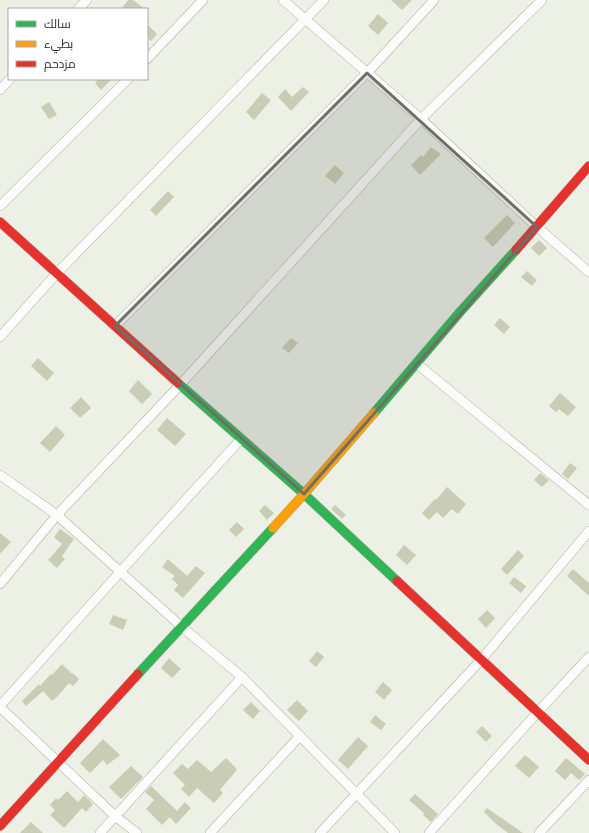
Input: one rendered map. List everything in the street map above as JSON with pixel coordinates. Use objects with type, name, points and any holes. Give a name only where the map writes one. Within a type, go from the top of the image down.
[{"type":"street","points":[[79,8],[87,0]]},
{"type":"street","points":[[148,58],[203,0]]},
{"type":"street","points":[[283,0],[421,120],[537,227],[589,272]]},
{"type":"street","points":[[0,337],[57,273],[324,0]]},
{"type":"street","points":[[115,326],[367,73],[434,0]]},
{"type":"street","points":[[0,584],[57,515],[180,385],[421,120],[542,0]]},
{"type":"street","points":[[0,90],[9,80]]},
{"type":"street","points":[[0,206],[127,80]]},
{"type":"street","points":[[0,826],[304,494],[416,362],[537,227],[589,166]]},
{"type":"street","points":[[0,222],[180,385],[304,494],[589,760]]},
{"type":"street","points":[[416,362],[589,505]]},
{"type":"street","points":[[137,833],[115,816],[0,706],[242,439]]},
{"type":"street","points":[[0,475],[57,515],[182,627],[242,677],[395,833]]},
{"type":"street","points":[[320,833],[481,660],[589,532]]},
{"type":"street","points":[[429,833],[537,713],[589,658]]},
{"type":"street","points":[[100,833],[242,677]]},
{"type":"street","points":[[210,833],[300,736]]},
{"type":"street","points":[[540,833],[589,780]]},
{"type":"highlighted area","points":[[367,73],[537,227],[304,494],[115,326]]},
{"type":"building","points":[[128,0],[133,0],[144,8],[122,8]]},
{"type":"building","points":[[391,0],[412,0],[402,10]]},
{"type":"building","points":[[378,14],[388,23],[378,35],[368,26]]},
{"type":"building","points":[[148,25],[157,34],[151,41],[148,38]]},
{"type":"building","points":[[98,80],[111,80],[101,90],[95,83]]},
{"type":"building","points":[[303,87],[309,92],[291,111],[278,97],[285,89],[292,97]]},
{"type":"building","points":[[262,93],[271,100],[254,120],[246,112]]},
{"type":"building","points":[[49,102],[57,115],[49,119],[41,107]]},
{"type":"building","points":[[431,147],[441,154],[420,175],[411,165],[421,155],[423,157]]},
{"type":"building","points":[[335,165],[344,173],[335,184],[325,176]]},
{"type":"building","points":[[168,191],[174,197],[156,216],[150,210]]},
{"type":"building","points":[[507,215],[515,223],[493,247],[484,238]]},
{"type":"building","points":[[539,240],[547,248],[539,256],[531,248]]},
{"type":"building","points":[[527,271],[537,280],[532,286],[521,277]]},
{"type":"building","points":[[500,318],[510,327],[504,334],[494,325]]},
{"type":"building","points":[[291,338],[298,343],[289,353],[282,348]]},
{"type":"building","points":[[38,358],[54,373],[47,381],[31,366]]},
{"type":"building","points":[[138,380],[152,394],[142,404],[129,391]]},
{"type":"building","points":[[560,393],[576,407],[568,416],[559,409],[556,412],[549,406]]},
{"type":"building","points":[[81,397],[91,408],[80,418],[70,408]]},
{"type":"building","points":[[167,418],[186,434],[175,446],[157,430]]},
{"type":"building","points":[[56,426],[65,435],[50,452],[40,443]]},
{"type":"building","points":[[570,463],[577,468],[568,479],[562,474]]},
{"type":"building","points":[[540,473],[549,480],[542,487],[534,480]]},
{"type":"building","points":[[447,487],[466,504],[458,514],[452,509],[443,518],[437,512],[429,520],[422,513]]},
{"type":"building","points":[[265,505],[274,513],[267,520],[259,511]]},
{"type":"building","points":[[335,505],[346,515],[342,519],[331,509]]},
{"type":"building","points":[[237,522],[244,529],[236,537],[229,530]]},
{"type":"building","points":[[60,529],[74,539],[62,556],[65,559],[57,568],[48,560],[62,544],[54,537]]},
{"type":"building","points":[[0,533],[11,542],[0,554]]},
{"type":"building","points":[[404,545],[416,555],[407,565],[396,555]]},
{"type":"building","points":[[518,550],[524,556],[507,575],[501,569]]},
{"type":"building","points":[[168,559],[187,576],[196,566],[205,573],[183,598],[174,590],[178,585],[172,579],[175,576],[162,567]]},
{"type":"building","points":[[573,569],[589,583],[589,596],[567,576]]},
{"type":"building","points":[[514,577],[526,586],[521,593],[509,583]]},
{"type":"building","points":[[487,610],[495,618],[486,628],[478,619]]},
{"type":"building","points":[[113,615],[127,620],[123,630],[109,624]]},
{"type":"building","points":[[317,651],[324,657],[316,667],[309,661]]},
{"type":"building","points":[[169,658],[181,669],[172,678],[161,668]]},
{"type":"building","points":[[62,664],[79,679],[73,686],[69,683],[52,701],[43,691],[26,706],[22,701],[39,684],[40,686],[51,674],[52,675]]},
{"type":"building","points":[[383,682],[392,690],[384,700],[375,692]]},
{"type":"building","points":[[297,700],[308,711],[299,721],[287,710]]},
{"type":"building","points":[[251,702],[260,711],[253,719],[243,710]]},
{"type":"building","points":[[375,715],[386,724],[381,730],[370,722]]},
{"type":"building","points":[[482,726],[492,736],[486,742],[476,732]]},
{"type":"building","points":[[358,737],[368,746],[348,769],[338,760]]},
{"type":"building","points":[[103,739],[120,755],[107,765],[103,760],[90,773],[80,763]]},
{"type":"building","points":[[525,755],[539,767],[529,778],[515,766]]},
{"type":"building","points":[[226,758],[237,769],[220,790],[223,793],[214,803],[197,788],[189,797],[181,789],[185,785],[173,773],[182,764],[188,769],[197,760],[211,772]]},
{"type":"building","points":[[566,758],[585,774],[579,780],[571,773],[565,780],[555,771]]},
{"type":"building","points":[[131,766],[143,777],[121,799],[109,787]]},
{"type":"building","points":[[151,786],[177,811],[185,802],[191,808],[176,824],[170,817],[162,825],[146,809],[154,800],[145,792]]},
{"type":"building","points":[[67,791],[78,802],[84,795],[93,804],[86,812],[82,808],[64,828],[50,815],[55,810],[50,805],[56,798],[58,800]]},
{"type":"building","points":[[415,794],[438,814],[431,822],[423,815],[424,813],[409,800]]},
{"type":"building","points":[[487,808],[523,833],[508,833],[484,812]]},
{"type":"building","points":[[31,822],[43,833],[20,833]]},
{"type":"traffic: fast","points":[[374,413],[460,312],[516,250]]},
{"type":"traffic: fast","points":[[178,383],[304,494],[397,581]]},
{"type":"traffic: fast","points":[[138,674],[273,528]]},
{"type":"traffic: slow","points":[[273,528],[374,413]]},
{"type":"traffic: jam","points":[[516,250],[589,166]]},
{"type":"traffic: jam","points":[[0,222],[178,383]]},
{"type":"traffic: jam","points":[[397,581],[589,760]]},
{"type":"traffic: jam","points":[[0,826],[138,674]]}]
